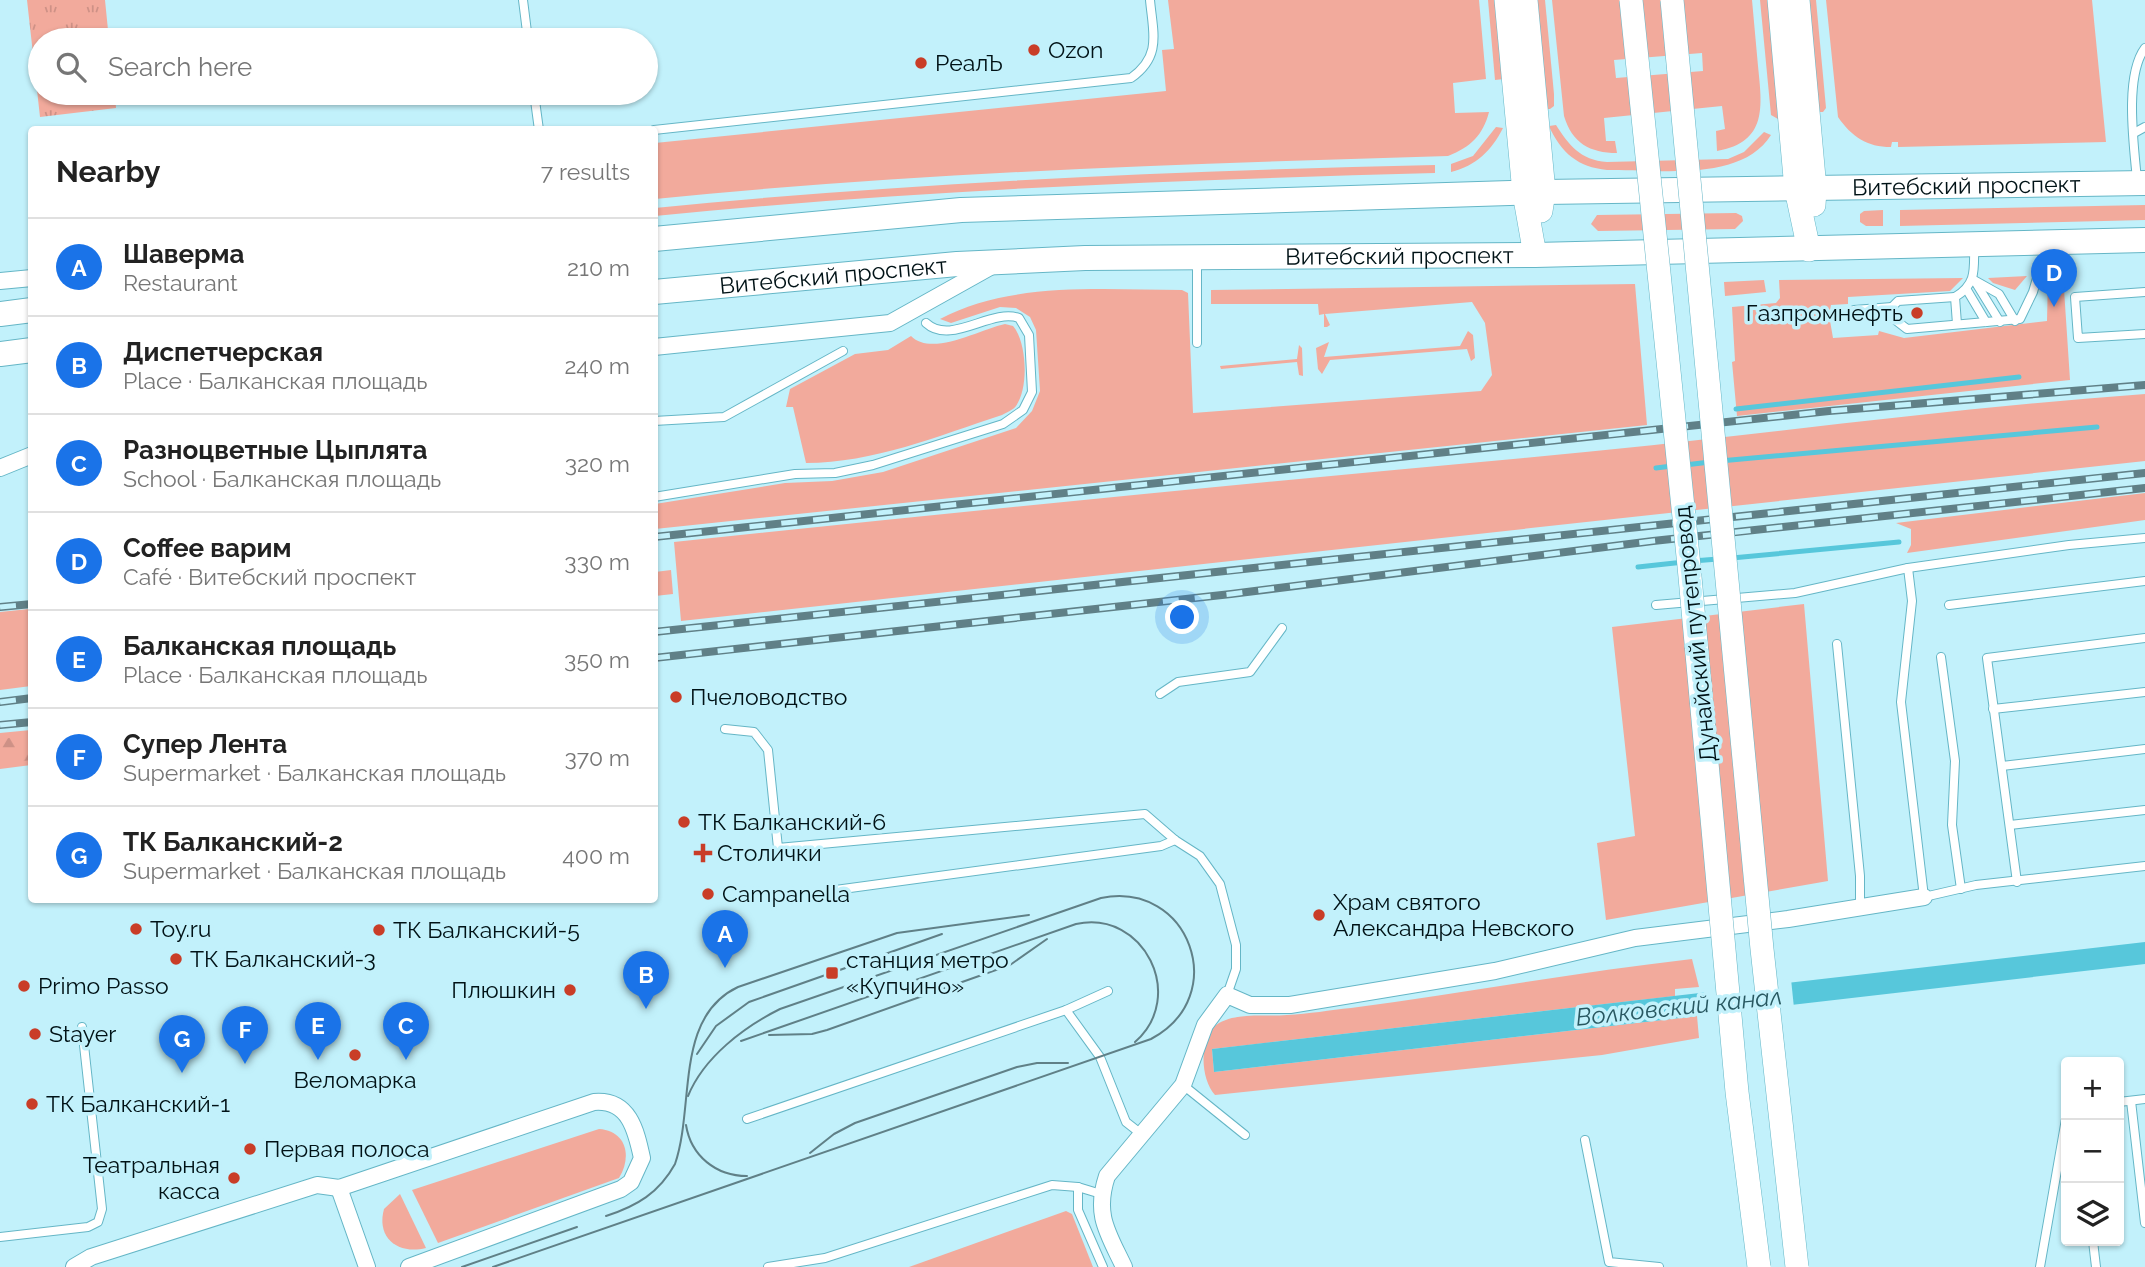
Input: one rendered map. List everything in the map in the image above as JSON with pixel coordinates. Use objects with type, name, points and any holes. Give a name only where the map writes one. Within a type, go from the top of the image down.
[{"type":"main road","points":[[1506,0],[1534,192]]},
{"type":"main road","points":[[1526,0],[1535,255]]},
{"type":"main road","name":"Дунайский путепровод","points":[[1631,0],[1689,566],[1737,1092],[1759,1267]]},
{"type":"main road","name":"Дунайский путепровод","points":[[1672,0],[1764,975],[1797,1267]]},
{"type":"main road","points":[[1779,0],[1806,189]]},
{"type":"main road","points":[[1798,0],[1809,250]]},
{"type":"main road","name":"Витебский проспект","points":[[658,239],[961,210],[1534,192],[2141,183]]},
{"type":"main road","name":"Витебский проспект","points":[[658,292],[1000,261],[1809,250],[2145,240]]},
{"type":"main road","points":[[0,314],[28,310]]},
{"type":"main road","points":[[0,354],[28,350]]},
{"type":"street","points":[[658,347],[890,323],[1000,261]]},
{"type":"street","points":[[0,281],[28,278]]},
{"type":"street","points":[[0,468],[28,457]]},
{"type":"street","points":[[1124,1267],[1100,1212],[1101,1194],[1107,1176],[1183,1084],[1205,1025],[1227,995],[1250,1005],[1301,1003],[1494,971],[1635,938],[1924,897]]},
{"type":"street","points":[[74,1267],[92,1257],[317,1185],[339,1188],[594,1102],[612,1102],[627,1114],[642,1158],[631,1182],[621,1189],[437,1254],[409,1267]]},
{"type":"street","points":[[339,1188],[367,1267]]},
{"type":"lane","points":[[523,0],[526,28]]},
{"type":"lane","points":[[658,130],[1131,78],[1147,64],[1153,52],[1150,0]]},
{"type":"lane","points":[[2141,183],[2134,133],[2133,94],[2141,55],[2145,48]]},
{"type":"lane","points":[[536,105],[538,126]]},
{"type":"lane","points":[[2134,133],[2145,127]]},
{"type":"lane","points":[[1892,307],[1897,324],[1907,329],[2015,321],[2025,314],[2046,244]]},
{"type":"lane","points":[[1974,246],[1974,280],[2000,321]]},
{"type":"lane","points":[[1197,257],[1197,343]]},
{"type":"lane","points":[[1974,280],[1999,294],[2015,321]]},
{"type":"lane","points":[[1854,310],[1892,307],[1898,301],[1955,297],[1967,290],[1974,280]]},
{"type":"lane","points":[[1967,290],[1986,322]]},
{"type":"lane","points":[[2145,292],[2075,297],[2078,338],[2145,334]]},
{"type":"lane","points":[[1955,297],[1957,324]]},
{"type":"lane","points":[[658,495],[795,474],[835,473],[873,465],[1003,424],[1023,410],[1032,392],[1032,370],[1029,335],[1019,318],[1001,316],[951,329],[936,329],[926,323]]},
{"type":"lane","points":[[658,421],[724,417],[843,351]]},
{"type":"lane","points":[[1656,605],[1795,593],[1908,568],[2070,545],[2145,538]]},
{"type":"lane","points":[[1908,568],[1912,601],[1901,702],[1924,897],[1961,889],[2145,866]]},
{"type":"lane","points":[[1949,605],[2145,581]]},
{"type":"lane","points":[[1160,694],[1178,682],[1250,673],[1282,628]]},
{"type":"lane","points":[[2017,882],[1987,658],[2145,638]]},
{"type":"lane","points":[[1837,644],[1860,876],[1860,908]]},
{"type":"lane","points":[[1941,657],[1955,761],[1952,825],[1961,889]]},
{"type":"lane","points":[[1993,709],[2145,692]]},
{"type":"lane","points":[[725,729],[754,732],[768,750],[778,848],[1145,814],[1175,840],[1200,856],[1220,884],[1236,945],[1236,969],[1227,995]]},
{"type":"lane","points":[[2002,766],[2145,748]]},
{"type":"lane","points":[[2010,825],[2145,810]]},
{"type":"lane","points":[[828,891],[1161,846],[1175,840]]},
{"type":"lane","points":[[747,1119],[1066,1010],[1108,991]]},
{"type":"lane","points":[[1066,1010],[1100,1057],[1126,1122],[1140,1133]]},
{"type":"lane","points":[[0,1237],[88,1227],[100,1217],[102,1209],[82,1027]]},
{"type":"lane","points":[[1183,1084],[1245,1135]]},
{"type":"lane","points":[[2124,1102],[2145,1099]]},
{"type":"lane","points":[[2131,1101],[2145,1223]]},
{"type":"lane","points":[[2040,1267],[2066,1120]]},
{"type":"lane","points":[[1585,1140],[1609,1262],[1659,1267]]},
{"type":"lane","points":[[768,1267],[825,1258],[1052,1185],[1078,1187],[1101,1194]]},
{"type":"lane","points":[[1078,1187],[1078,1210],[1103,1267]]},
{"type":"lane","points":[[2094,1246],[2096,1267]]},
{"type":"green space","points":[[27,0],[105,0],[108,28],[30,28]]},
{"type":"green space","points":[[1168,0],[1479,0],[1486,79],[1453,83],[1455,113],[1489,112],[1475,139],[1448,156],[952,176],[658,199],[658,143],[1166,91],[1162,50],[1174,49]]},
{"type":"green space","points":[[1488,0],[1496,0],[1504,79],[1495,80]]},
{"type":"green space","points":[[1536,0],[1545,0],[1554,94],[1554,106],[1550,109],[1546,109]]},
{"type":"green space","points":[[1552,0],[1752,0],[1760,108],[1753,131],[1745,140],[1717,151],[1716,131],[1725,129],[1722,106],[1604,118],[1606,141],[1615,141],[1617,153],[1607,153],[1583,145],[1577,140],[1564,116]],"holes":[[[1702,53],[1703,71],[1616,78],[1614,60]]]},
{"type":"green space","points":[[1760,0],[1769,0],[1778,119],[1771,115]]},
{"type":"green space","points":[[1808,0],[1816,0],[1826,108],[1823,112],[1819,112]]},
{"type":"green space","points":[[1826,0],[2092,0],[2106,142],[1898,147],[1898,142],[1892,142],[1891,147],[1861,140],[1838,117]]},
{"type":"green space","points":[[39,105],[116,105],[116,108],[40,117]]},
{"type":"green space","points":[[1556,125],[1582,155],[1607,162],[1728,159],[1744,152],[1764,132],[1771,135],[1757,150],[1740,161],[1719,167],[1673,171],[1607,170],[1587,166],[1565,151],[1549,126]]},
{"type":"green space","points":[[1496,127],[1503,128],[1488,150],[1468,166],[1451,172],[1451,164],[1473,156]]},
{"type":"green space","points":[[1435,165],[1435,173],[1044,187],[849,199],[658,216],[658,208],[849,191],[1239,171]]},
{"type":"green space","points":[[2145,205],[2145,220],[1900,226],[1900,210]]},
{"type":"green space","points":[[1883,210],[1883,226],[1866,226],[1860,222],[1860,214],[1864,211]]},
{"type":"green space","points":[[1736,213],[1742,216],[1743,221],[1735,229],[1598,231],[1591,224],[1597,215]]},
{"type":"green space","points":[[2063,274],[2070,380],[1737,416],[1732,362],[1735,361],[1732,307],[1776,303],[1780,298],[1779,280],[1963,278],[1950,291],[1848,297],[1848,304],[1831,305],[1829,315],[1833,338],[1878,335],[1879,331],[1904,338],[2047,321],[2048,277]]},
{"type":"green space","points":[[2027,276],[2015,290],[1993,283],[1988,278]]},
{"type":"green space","points":[[1764,280],[1766,292],[1725,296],[1724,282]]},
{"type":"green space","points":[[1635,284],[1647,425],[658,529],[658,504],[785,483],[832,481],[883,472],[1016,428],[1032,411],[1040,391],[1036,330],[1030,317],[1016,308],[1000,307],[951,323],[940,319],[997,298],[1089,289],[1182,290],[1188,293],[1193,413],[1481,391],[1492,375],[1485,323],[1472,302],[1325,314],[1330,325],[1324,327],[1324,314],[1319,315],[1318,304],[1211,304],[1211,290]]},
{"type":"green space","points":[[1005,324],[1013,326],[1018,333],[1024,354],[1023,388],[1013,409],[905,447],[856,458],[806,463],[793,407],[786,407],[790,389],[855,354],[888,350],[911,336],[920,342],[943,343]]},
{"type":"green space","points":[[1468,331],[1473,335],[1475,358],[1471,361],[1467,349],[1330,360],[1322,374],[1318,369],[1316,348],[1329,342],[1324,357],[1460,346]]},
{"type":"green space","points":[[1299,345],[1302,348],[1303,376],[1299,375],[1297,362],[1221,369],[1220,366],[1297,359]]},
{"type":"green space","points":[[2145,394],[2145,461],[681,621],[674,542]]},
{"type":"green space","points":[[2145,493],[2145,520],[1907,553],[1911,545],[1911,529],[1896,523]]},
{"type":"green space","points":[[671,570],[673,594],[658,596],[658,572]]},
{"type":"green space","points":[[1804,604],[1828,881],[1606,920],[1597,843],[1635,836],[1612,627]]},
{"type":"green space","points":[[28,609],[28,686],[0,690],[0,612]]},
{"type":"green space","points":[[28,730],[28,765],[0,769],[0,733]]},
{"type":"green space","points":[[28,736],[28,760],[0,764],[0,739]]},
{"type":"green space","points":[[1692,959],[1699,987],[1675,989],[1675,996],[1212,1049],[1214,1072],[1697,1016],[1699,1038],[1602,1055],[1215,1095],[1206,1079],[1204,1058],[1207,1037],[1219,1023],[1235,1017],[1351,1008]]},
{"type":"green space","points":[[599,1129],[616,1135],[624,1146],[625,1162],[619,1178],[438,1243],[412,1190]]},
{"type":"green space","points":[[400,1194],[426,1248],[406,1249],[391,1242],[386,1236],[382,1219],[384,1209]]},
{"type":"green space","points":[[1066,1211],[1072,1214],[1093,1267],[909,1267]]},
{"type":"water","name":"Волковский канал","points":[[2145,942],[2145,964],[1214,1072],[1212,1049]]},
{"type":"pier","points":[[1791,979],[1794,1008],[1707,1018],[1704,989]]},
{"type":"waterway","points":[[1736,409],[2019,377]]},
{"type":"waterway","points":[[1720,461],[2097,427]]},
{"type":"waterway","points":[[1685,465],[1710,462]]},
{"type":"waterway","points":[[1656,468],[1672,466]]},
{"type":"waterway","points":[[1732,558],[1899,542]]},
{"type":"waterway","points":[[1693,561],[1718,559]]},
{"type":"waterway","points":[[1638,567],[1684,562]]},
{"type":"tram line","points":[[493,1267],[1151,1039],[1176,1020],[1190,996],[1194,971],[1189,946],[1177,923],[1157,906],[1132,897],[1101,898],[780,1009],[726,1045],[704,1068],[688,1096]]},
{"type":"tram line","points":[[606,1216],[628,1208],[654,1191],[675,1164],[681,1141],[695,1041],[704,1019],[718,1001],[738,987],[897,933],[1029,915]]},
{"type":"tram line","points":[[741,1041],[1076,924],[1100,923],[1121,930],[1138,943],[1150,960],[1157,981],[1157,1002],[1150,1023],[1135,1042]]},
{"type":"tram line","points":[[697,1054],[716,1026],[749,1002],[942,934]]},
{"type":"tram line","points":[[769,1035],[812,1034],[827,1030],[1010,965],[1047,939]]},
{"type":"tram line","points":[[810,1153],[834,1134],[855,1123],[1017,1067],[1037,1063],[1068,1063]]},
{"type":"tram line","points":[[686,1125],[693,1146],[707,1162],[725,1172],[747,1176]]},
{"type":"tram line","points":[[462,1267],[577,1227]]},
{"type":"railway","points":[[658,537],[1829,411],[2145,385]]},
{"type":"railway","points":[[658,632],[2145,473]]},
{"type":"railway","points":[[658,658],[1231,594],[1653,541],[2145,488]]},
{"type":"railway","points":[[0,607],[28,604]]},
{"type":"railway","points":[[0,702],[28,698]]},
{"type":"railway","points":[[0,725],[28,722]]},
{"type":"place","name":"Ozon","points":[[1034,50]]},
{"type":"place","name":"РеалЪ","points":[[921,63]]},
{"type":"place","name":"Coffee варим","points":[[2054,307]]},
{"type":"place","name":"Газпромнефть","points":[[1917,313]]},
{"type":"place","name":"Пчеловодство","points":[[676,697]]},
{"type":"place","name":"ТК Балканский-6","points":[[684,822]]},
{"type":"place","name":"Столички","points":[[703,853]]},
{"type":"place","name":"Campanella","points":[[708,894]]},
{"type":"place","name":"Храм святого Александра Невского","points":[[1319,915]]},
{"type":"place","name":"Toy.ru","points":[[136,929]]},
{"type":"place","name":"ТК Балканский-5","points":[[379,930]]},
{"type":"place","name":"ТК Балканский-3","points":[[176,959]]},
{"type":"place","name":"Шаверма","points":[[725,968]]},
{"type":"place","name":"станция метро «Купчино»","points":[[832,973]]},
{"type":"place","name":"Primo Passo","points":[[24,986]]},
{"type":"place","name":"Плюшкин","points":[[570,990]]},
{"type":"place","name":"Диспетчерская","points":[[646,1009]]},
{"type":"place","name":"Stayer","points":[[35,1034]]},
{"type":"place","name":"Веломарка","points":[[355,1055]]},
{"type":"place","name":"Балканская площадь","points":[[318,1060]]},
{"type":"place","name":"Разноцветные Цыплята","points":[[406,1060]]},
{"type":"place","name":"Супер Лента","points":[[245,1064]]},
{"type":"place","name":"ТК Балканский-2","points":[[182,1073]]},
{"type":"place","name":"ТК Балканский-1","points":[[32,1104]]},
{"type":"place","name":"Первая полоса","points":[[250,1149]]},
{"type":"place","name":"Театральная касса","points":[[234,1178]]}]
